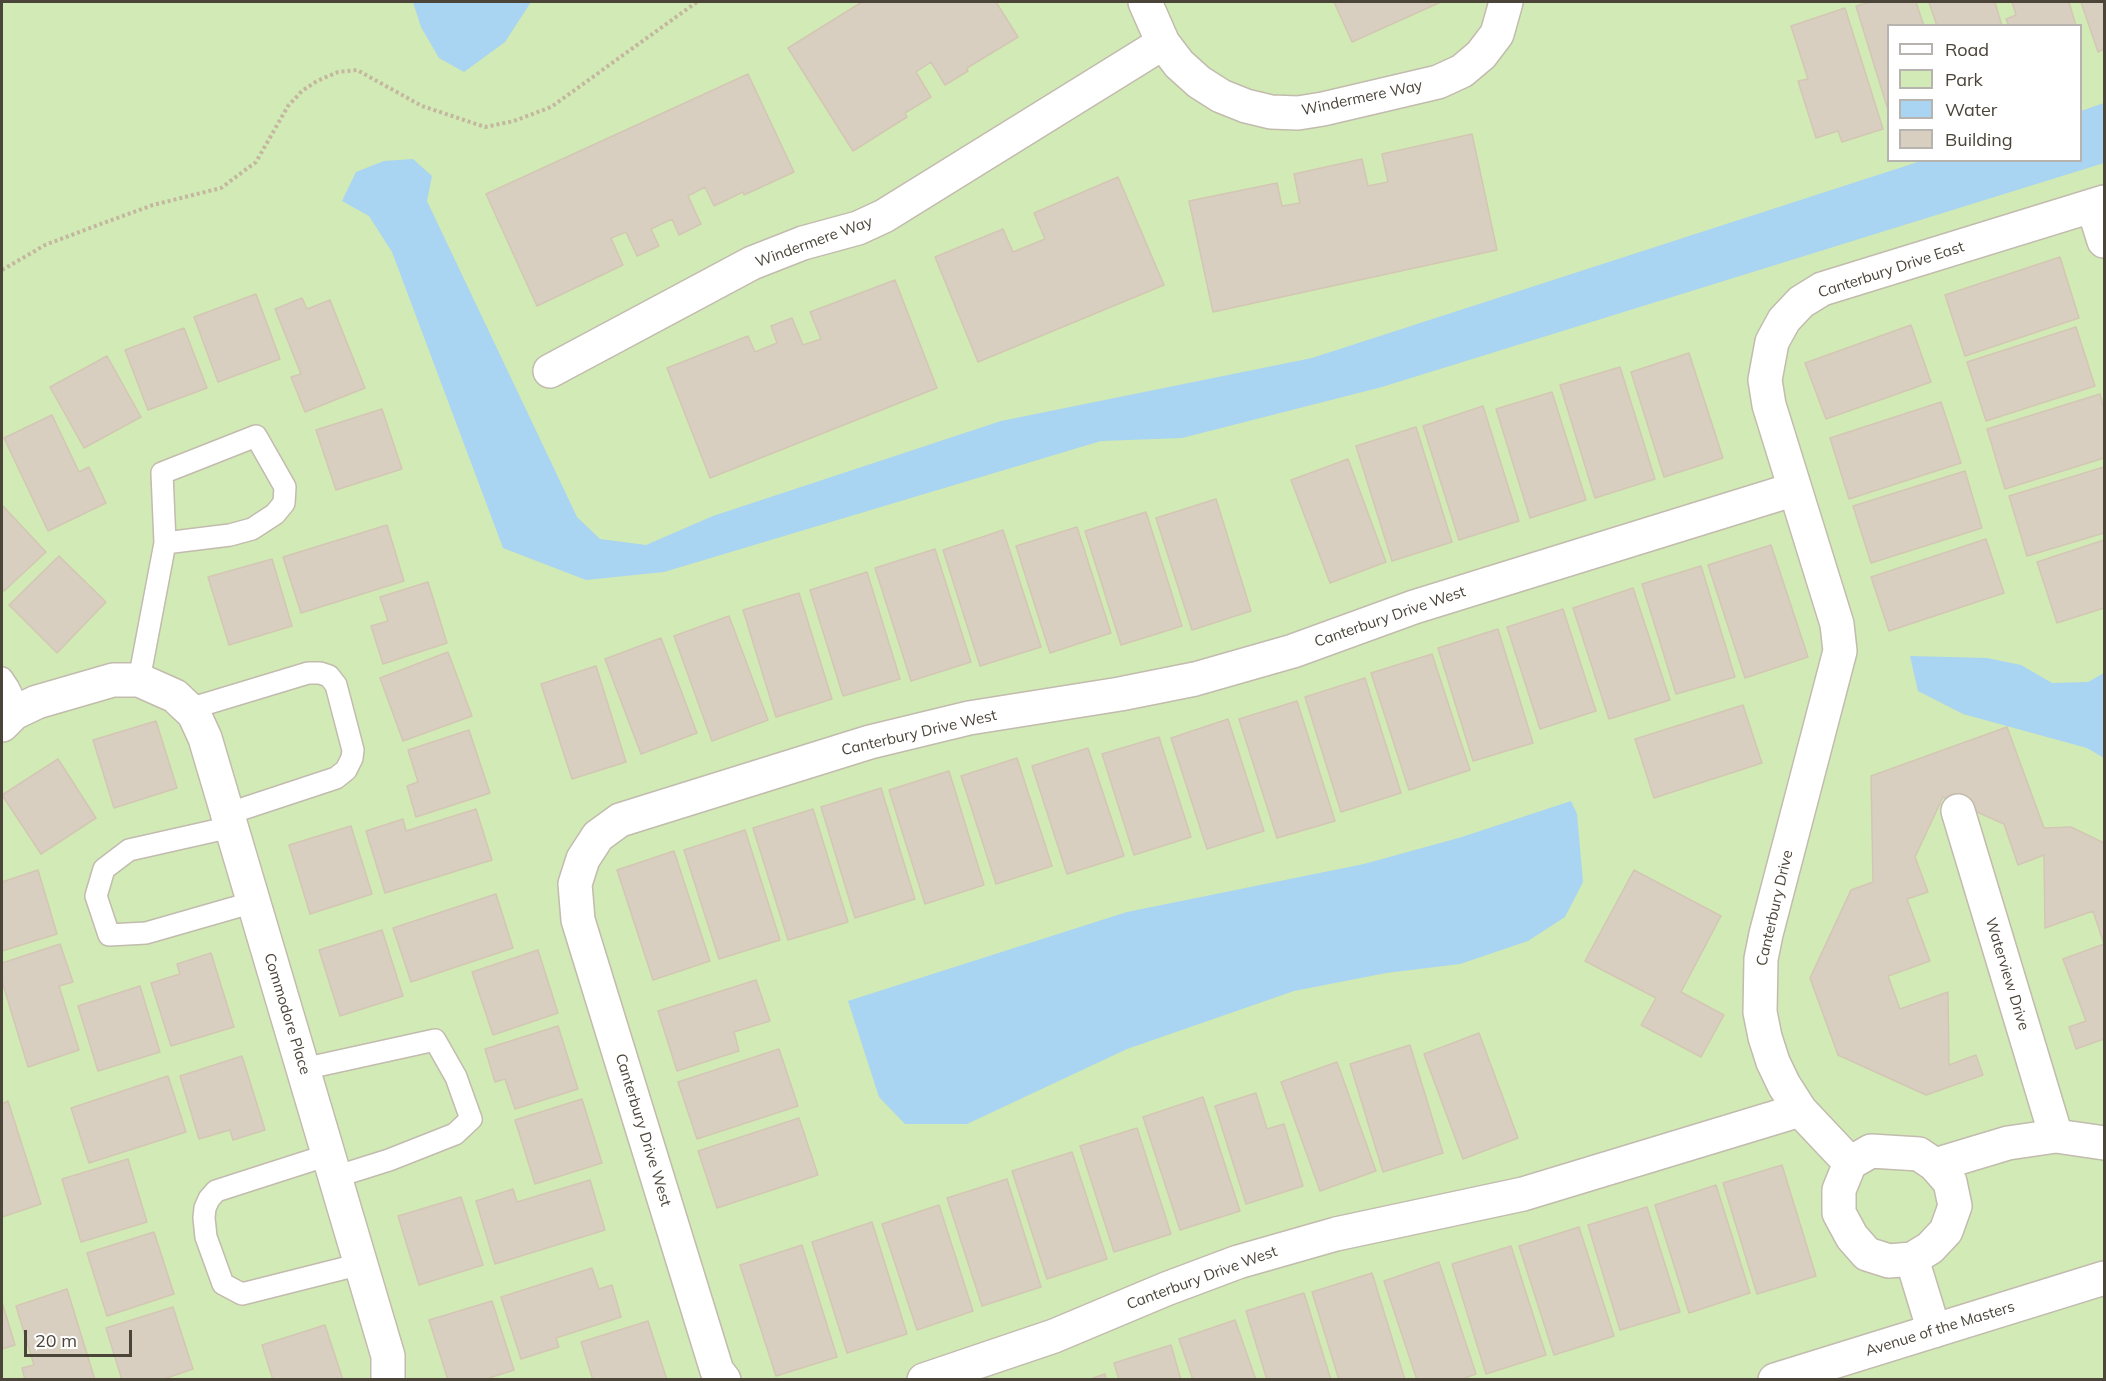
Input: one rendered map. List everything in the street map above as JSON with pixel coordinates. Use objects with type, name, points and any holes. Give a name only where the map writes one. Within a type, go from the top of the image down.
[{"type":"street","name":"Windermere Way","points":[[1145,2],[1163,43],[1179,64],[1199,82],[1221,96],[1246,106],[1271,112],[1323,109],[1438,82],[1462,71],[1481,55],[1497,34],[1506,2]]},
{"type":"street","name":"Windermere Way","points":[[550,371],[752,263],[803,243],[858,228],[884,216],[1163,43]]},
{"type":"street","points":[[2099,204],[2104,241]]},
{"type":"street","name":"Canterbury Drive East","points":[[1795,489],[1769,405],[1765,380],[1772,342],[1784,320],[1801,302],[1822,289],[2099,204]]},
{"type":"street","name":"Canterbury Drive","points":[[1795,489],[1837,624],[1840,651],[1761,959],[1760,1012],[1765,1037],[1784,1085],[1800,1110],[1850,1163]]},
{"type":"street","name":"Canterbury Drive West","points":[[724,1380],[717,1371],[578,920],[575,884],[583,859],[598,836],[620,820],[870,742],[969,718],[1120,694],[1195,679],[1293,651],[1414,606],[1795,489]]},
{"type":"street","points":[[11,718],[37,702],[113,680],[139,680]]},
{"type":"street","name":"Commodore Place","points":[[139,680],[175,696],[194,714],[205,738],[388,1356],[388,1380]]},
{"type":"street","name":"Waterview Drive","points":[[1958,811],[2056,1136]]},
{"type":"street","name":"Canterbury Drive West","points":[[924,1380],[1054,1336],[1166,1289],[1238,1262],[1336,1234],[1523,1194],[1800,1110]]},
{"type":"street","points":[[1935,1165],[2008,1143],[2056,1136],[2104,1143]]},
{"type":"street","points":[[1870,1151],[1918,1154],[1935,1165],[1950,1182],[1955,1206],[1946,1231],[1930,1248],[1912,1259],[1889,1261],[1867,1254],[1852,1237],[1839,1213],[1839,1190],[1850,1163],[1870,1151]]},
{"type":"street","points":[[1912,1259],[1934,1331]]},
{"type":"street","name":"Avenue of the Masters","points":[[1775,1380],[2104,1278]]},
{"type":"lane","points":[[139,680],[165,543],[162,472],[256,436],[285,487],[284,503],[275,514],[252,529],[230,535],[165,543]]},
{"type":"lane","points":[[189,709],[308,673],[320,673],[329,676],[336,685],[353,750],[352,758],[346,770],[336,778],[229,820],[129,850],[104,868],[96,896],[109,934],[146,933],[254,902]]},
{"type":"lane","points":[[2,678],[8,687],[11,718]]},
{"type":"lane","points":[[303,1069],[435,1040],[456,1077],[471,1119],[455,1134],[389,1160],[332,1166],[216,1191],[205,1208],[206,1237],[223,1284],[242,1294],[361,1264]]},
{"type":"path","points":[[2,270],[45,245],[98,225],[153,205],[221,188],[256,162],[288,106],[302,91],[317,81],[338,72],[357,70],[422,106],[485,127],[514,121],[551,107],[697,2]]},
{"type":"green space","points":[[2,2],[2104,2],[2104,1379],[2,1380]]},
{"type":"water","points":[[413,2],[531,2],[505,42],[464,72],[439,58],[421,27]]},
{"type":"water","points":[[2104,103],[2104,163],[1382,387],[1182,438],[1101,441],[664,572],[586,580],[503,548],[392,252],[369,216],[342,201],[356,172],[384,161],[413,159],[432,176],[427,201],[577,517],[600,539],[646,545],[713,516],[1001,421],[1312,358],[1918,162],[2082,162],[2082,111]]},
{"type":"water","points":[[1910,656],[1987,658],[2021,665],[2052,683],[2088,682],[2104,673],[2104,758],[2087,748],[1963,714],[1918,691]]},
{"type":"water","points":[[1571,801],[1577,814],[1583,882],[1565,917],[1528,941],[1460,964],[1386,973],[1294,991],[1127,1049],[967,1124],[905,1124],[879,1097],[848,1001],[1127,912],[1364,864],[1462,837]]},
{"type":"building","points":[[862,2],[996,2],[1018,37],[967,68],[968,71],[945,85],[931,62],[916,72],[931,97],[905,113],[907,117],[853,151],[788,48]]},
{"type":"building","points":[[1334,2],[1441,2],[1352,42]]},
{"type":"building","points":[[1871,2],[1916,2],[1923,24],[1887,24],[1887,107],[1856,6]]},
{"type":"building","points":[[1929,2],[1995,2],[2001,24],[1936,24]]},
{"type":"building","points":[[2012,2],[2069,2],[2075,24],[2008,24],[2006,19],[2016,15]]},
{"type":"building","points":[[2081,2],[2104,2],[2104,49],[2098,52]]},
{"type":"building","points":[[1845,8],[1883,129],[1842,142],[1838,131],[1816,138],[1798,81],[1808,79],[1791,26]]},
{"type":"building","points":[[748,74],[794,172],[714,206],[705,187],[688,196],[701,224],[679,235],[672,219],[651,229],[659,246],[637,256],[626,232],[611,238],[623,265],[537,306],[486,194]]},
{"type":"building","points":[[1472,134],[1497,250],[1213,312],[1189,201],[1277,183],[1282,206],[1300,203],[1294,174],[1362,159],[1368,186],[1388,182],[1382,154]]},
{"type":"building","points":[[1118,177],[1164,285],[978,362],[935,257],[1003,229],[1013,252],[1045,239],[1034,213]]},
{"type":"building","points":[[2060,257],[2079,318],[1965,356],[1945,295]]},
{"type":"building","points":[[895,280],[937,388],[710,478],[667,368],[748,336],[755,352],[777,343],[771,326],[792,318],[803,345],[821,339],[810,312]]},
{"type":"building","points":[[256,294],[280,359],[218,382],[194,317]]},
{"type":"building","points":[[302,298],[307,309],[330,300],[365,388],[305,412],[291,377],[301,374],[275,309]]},
{"type":"building","points":[[1911,325],[1931,382],[1826,419],[1805,363]]},
{"type":"building","points":[[2076,327],[2095,386],[1986,421],[1967,362]]},
{"type":"building","points":[[184,328],[207,388],[148,410],[125,350]]},
{"type":"building","points":[[1689,353],[1723,458],[1664,477],[1631,372]]},
{"type":"building","points":[[107,356],[141,417],[84,448],[50,387]]},
{"type":"building","points":[[1620,367],[1655,479],[1595,498],[1560,385]]},
{"type":"building","points":[[1552,392],[1586,500],[1530,518],[1496,409]]},
{"type":"building","points":[[2100,394],[2104,409],[2104,458],[2005,489],[1987,429]]},
{"type":"building","points":[[1941,402],[1961,463],[1849,499],[1830,438]]},
{"type":"building","points":[[1483,406],[1519,521],[1459,540],[1423,426]]},
{"type":"building","points":[[382,409],[402,469],[336,490],[316,430]]},
{"type":"building","points":[[52,415],[79,472],[89,467],[106,503],[48,531],[4,438]]},
{"type":"building","points":[[1416,427],[1452,542],[1392,561],[1356,446]]},
{"type":"building","points":[[1348,459],[1386,562],[1330,583],[1291,480]]},
{"type":"building","points":[[2104,467],[2104,533],[2027,556],[2009,496]]},
{"type":"building","points":[[1965,471],[1982,528],[1871,563],[1853,506]]},
{"type":"building","points":[[1216,499],[1251,611],[1192,630],[1156,518]]},
{"type":"building","points":[[2,505],[46,552],[4,591],[2,588]]},
{"type":"building","points":[[1146,512],[1182,626],[1121,645],[1085,531]]},
{"type":"building","points":[[387,525],[404,581],[301,613],[283,557]]},
{"type":"building","points":[[1077,527],[1111,633],[1050,653],[1016,546]]},
{"type":"building","points":[[1003,530],[1041,647],[980,666],[943,550]]},
{"type":"building","points":[[1986,539],[2004,593],[1889,631],[1871,577]]},
{"type":"building","points":[[2104,540],[2104,608],[2057,623],[2037,562]]},
{"type":"building","points":[[1771,545],[1808,657],[1745,678],[1708,565]]},
{"type":"building","points":[[935,549],[971,662],[911,681],[875,568]]},
{"type":"building","points":[[59,556],[106,602],[57,653],[9,605]]},
{"type":"building","points":[[272,559],[292,626],[229,645],[208,577]]},
{"type":"building","points":[[1701,566],[1735,677],[1676,694],[1642,584]]},
{"type":"building","points":[[867,572],[900,679],[843,696],[810,590]]},
{"type":"building","points":[[428,582],[447,643],[383,664],[371,626],[388,621],[380,597]]},
{"type":"building","points":[[1633,588],[1670,700],[1609,719],[1573,608]]},
{"type":"building","points":[[799,593],[832,699],[776,717],[743,610]]},
{"type":"building","points":[[1563,609],[1596,711],[1540,729],[1507,627]]},
{"type":"building","points":[[729,616],[768,720],[712,741],[674,636]]},
{"type":"building","points":[[1498,629],[1533,743],[1473,761],[1438,648]]},
{"type":"building","points":[[661,638],[697,733],[641,754],[605,659]]},
{"type":"building","points":[[448,652],[472,716],[403,741],[380,678]]},
{"type":"building","points":[[1432,654],[1470,770],[1409,790],[1371,673]]},
{"type":"building","points":[[596,666],[626,762],[572,779],[541,684]]},
{"type":"building","points":[[1365,678],[1401,793],[1341,812],[1305,697]]},
{"type":"building","points":[[1297,701],[1335,821],[1277,838],[1239,719]]},
{"type":"building","points":[[1743,705],[1762,763],[1654,798],[1635,739]]},
{"type":"building","points":[[1228,719],[1264,831],[1207,849],[1171,738]]},
{"type":"building","points":[[156,721],[177,788],[114,808],[93,740]]},
{"type":"building","points":[[2007,727],[2044,828],[2071,827],[2104,843],[2104,944],[2093,911],[2045,928],[2044,855],[2018,865],[2004,824],[1943,797],[1915,857],[1928,892],[1907,899],[1930,961],[1888,976],[1900,1009],[1948,992],[1949,1065],[1976,1055],[1983,1075],[1926,1095],[1838,1055],[1810,978],[1851,890],[1873,882],[1871,776]]},
{"type":"building","points":[[469,730],[490,793],[416,817],[407,786],[418,782],[408,750]]},
{"type":"building","points":[[1159,737],[1191,837],[1134,855],[1102,754]]},
{"type":"building","points":[[1088,748],[1124,856],[1067,874],[1032,766]]},
{"type":"building","points":[[1017,758],[1052,866],[996,884],[961,776]]},
{"type":"building","points":[[58,759],[96,818],[41,854],[2,795]]},
{"type":"building","points":[[949,771],[984,885],[925,904],[889,790]]},
{"type":"building","points":[[881,788],[915,899],[855,918],[821,807]]},
{"type":"building","points":[[476,809],[492,860],[385,893],[366,831],[403,819],[406,831]]},
{"type":"building","points":[[813,809],[848,922],[788,940],[753,828]]},
{"type":"building","points":[[351,826],[372,894],[310,914],[289,845]]},
{"type":"building","points":[[745,830],[780,940],[719,959],[684,850]]},
{"type":"building","points":[[674,851],[710,961],[653,980],[617,870]]},
{"type":"building","points":[[38,870],[57,934],[2,951],[2,882]]},
{"type":"building","points":[[1634,870],[1721,916],[1681,992],[1724,1015],[1701,1057],[1641,1025],[1656,998],[1585,961]]},
{"type":"building","points":[[496,894],[513,948],[411,982],[393,928]]},
{"type":"building","points":[[382,930],[403,996],[340,1016],[319,950]]},
{"type":"building","points":[[60,944],[73,982],[59,986],[79,1050],[28,1067],[2,981],[2,963]]},
{"type":"building","points":[[2104,944],[2104,1039],[2076,1049],[2069,1027],[2086,1021],[2063,959]]},
{"type":"building","points":[[538,950],[558,1013],[493,1035],[472,972]]},
{"type":"building","points":[[211,953],[234,1027],[171,1046],[151,983],[180,974],[177,964]]},
{"type":"building","points":[[756,980],[770,1021],[734,1032],[739,1051],[677,1071],[658,1011]]},
{"type":"building","points":[[140,986],[160,1052],[98,1071],[78,1006]]},
{"type":"building","points":[[558,1026],[578,1089],[515,1109],[505,1079],[495,1082],[485,1049]]},
{"type":"building","points":[[1479,1033],[1518,1138],[1463,1159],[1424,1054]]},
{"type":"building","points":[[1410,1045],[1443,1153],[1383,1172],[1350,1064]]},
{"type":"building","points":[[779,1049],[798,1106],[697,1139],[678,1082]]},
{"type":"building","points":[[242,1056],[265,1130],[233,1140],[230,1130],[199,1139],[180,1076]]},
{"type":"building","points":[[1337,1062],[1376,1171],[1320,1191],[1281,1082]]},
{"type":"building","points":[[168,1076],[186,1132],[89,1163],[71,1108]]},
{"type":"building","points":[[1256,1093],[1267,1129],[1284,1124],[1303,1186],[1246,1204],[1215,1106]]},
{"type":"building","points":[[1203,1097],[1240,1211],[1180,1230],[1143,1117]]},
{"type":"building","points":[[582,1099],[602,1163],[535,1184],[515,1120]]},
{"type":"building","points":[[8,1101],[41,1204],[2,1217],[2,1104]]},
{"type":"building","points":[[799,1118],[818,1175],[717,1208],[698,1151]]},
{"type":"building","points":[[1137,1128],[1171,1234],[1114,1252],[1080,1146]]},
{"type":"building","points":[[1072,1152],[1107,1259],[1047,1279],[1012,1171]]},
{"type":"building","points":[[128,1159],[147,1222],[81,1242],[62,1179]]},
{"type":"building","points":[[1782,1165],[1816,1276],[1757,1294],[1723,1183]]},
{"type":"building","points":[[1007,1179],[1041,1287],[982,1306],[947,1198]]},
{"type":"building","points":[[590,1180],[605,1230],[495,1264],[476,1201],[513,1189],[517,1202]]},
{"type":"building","points":[[1716,1185],[1750,1293],[1689,1313],[1655,1205]]},
{"type":"building","points":[[461,1197],[483,1265],[419,1285],[398,1216]]},
{"type":"building","points":[[939,1205],[973,1311],[917,1330],[882,1224]]},
{"type":"building","points":[[1647,1207],[1680,1312],[1620,1330],[1588,1225]]},
{"type":"building","points":[[872,1222],[907,1334],[847,1353],[812,1242]]},
{"type":"building","points":[[1579,1227],[1614,1336],[1554,1355],[1519,1246]]},
{"type":"building","points":[[154,1232],[174,1294],[107,1316],[87,1253]]},
{"type":"building","points":[[802,1245],[837,1357],[776,1376],[740,1265]]},
{"type":"building","points":[[1511,1246],[1546,1355],[1486,1374],[1452,1264]]},
{"type":"building","points":[[1439,1262],[1476,1374],[1459,1380],[1417,1380],[1384,1281]]},
{"type":"building","points":[[592,1268],[599,1289],[612,1285],[621,1317],[556,1338],[559,1347],[521,1359],[501,1297]]},
{"type":"building","points":[[1372,1273],[1405,1380],[1339,1380],[1312,1292]]},
{"type":"building","points":[[67,1289],[95,1380],[25,1380],[22,1368],[34,1365],[16,1306]]},
{"type":"building","points":[[1304,1293],[1331,1380],[1267,1380],[1246,1311]]},
{"type":"building","points":[[492,1301],[514,1370],[483,1380],[448,1380],[429,1320]]},
{"type":"building","points":[[2,1302],[15,1345],[2,1349]]},
{"type":"building","points":[[173,1307],[193,1369],[161,1380],[122,1380],[106,1328]]},
{"type":"building","points":[[1235,1320],[1256,1380],[1193,1380],[1179,1339]]},
{"type":"building","points":[[648,1321],[667,1380],[593,1380],[581,1342]]},
{"type":"building","points":[[325,1325],[343,1380],[273,1380],[262,1345]]},
{"type":"building","points":[[1171,1345],[1181,1380],[1119,1380],[1114,1363]]},
{"type":"building","points":[[1105,1374],[1106,1380],[1087,1380]]}]
